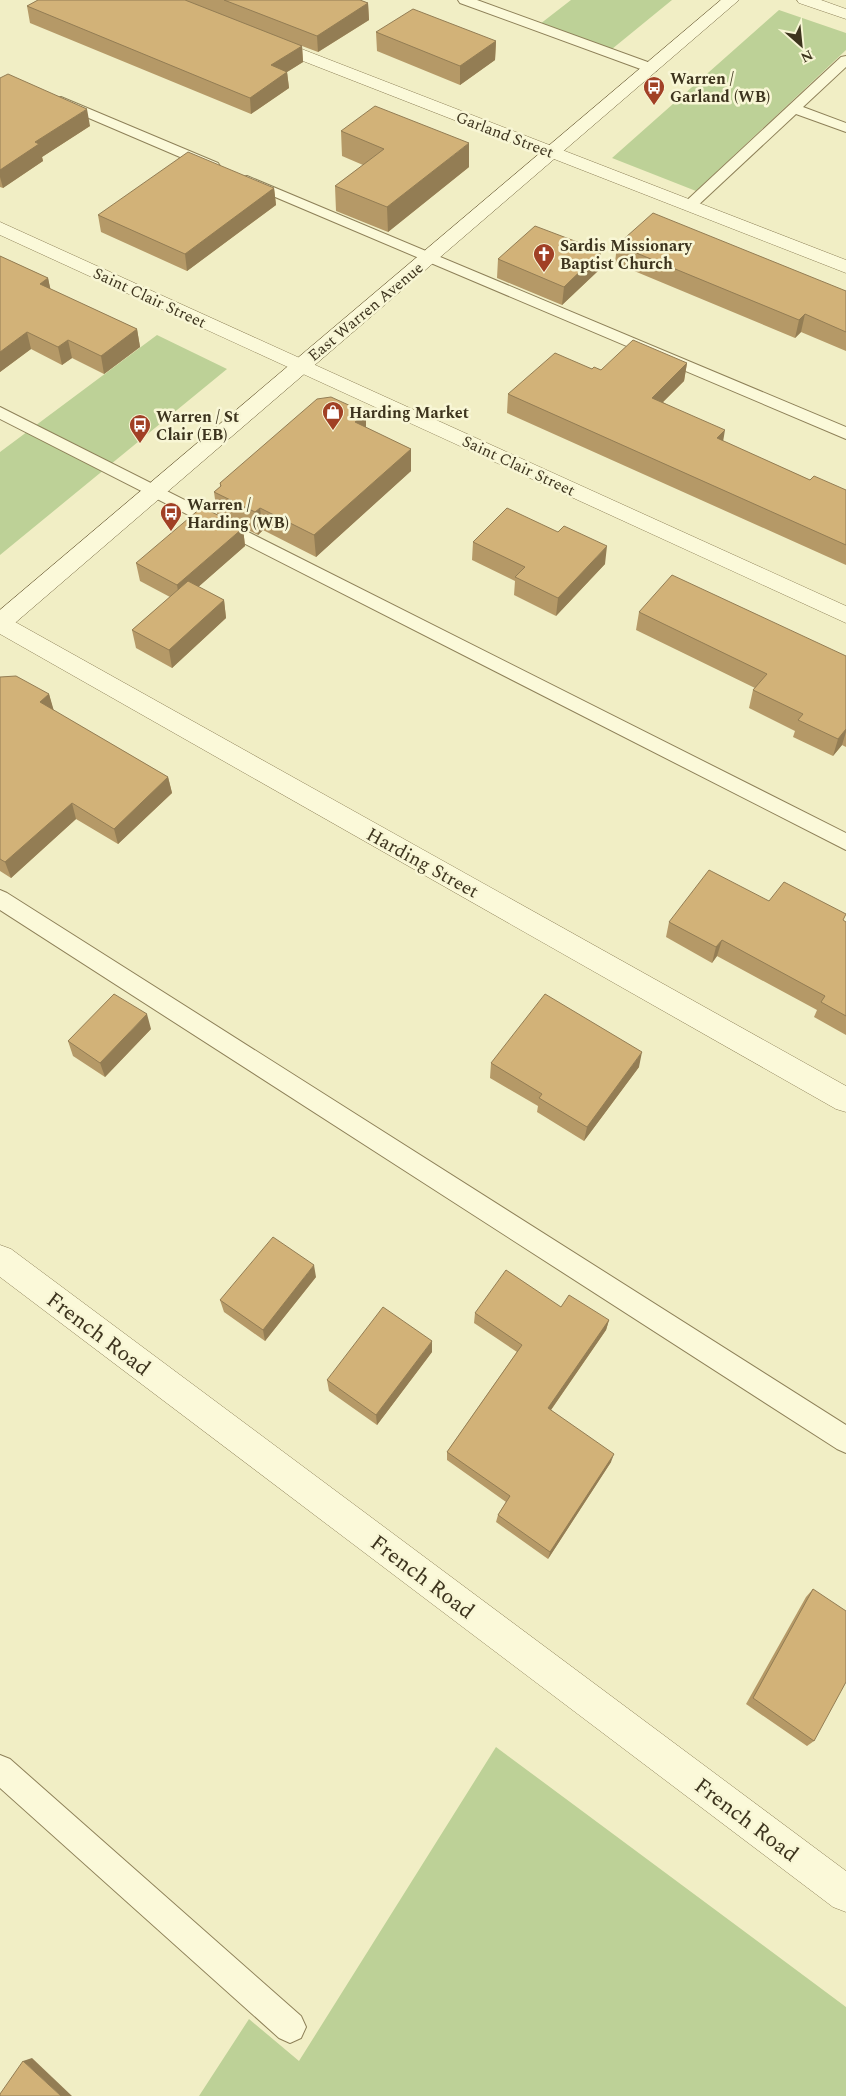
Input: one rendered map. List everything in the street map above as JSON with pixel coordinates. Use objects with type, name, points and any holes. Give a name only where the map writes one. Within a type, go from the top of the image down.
[{"type":"street","name":"East Warren Avenue","points":[[0,624],[731,0]]},
{"type":"street","points":[[805,0],[846,14]]},
{"type":"street","name":"Garland Street","points":[[256,36],[846,267]]},
{"type":"street","name":"Saint Clair Street","points":[[0,228],[846,614]]},
{"type":"street","name":"Harding Street","points":[[0,624],[846,1100]]},
{"type":"street","name":"French Road","points":[[0,1259],[846,1894]]},
{"type":"lane","points":[[465,0],[651,68]]},
{"type":"lane","points":[[689,206],[846,60]]},
{"type":"lane","points":[[46,94],[428,258],[846,433]]},
{"type":"lane","points":[[794,109],[846,128]]},
{"type":"lane","points":[[0,412],[846,842]]},
{"type":"lane","points":[[0,899],[846,1440]]},
{"type":"lane","points":[[0,1769],[290,2026]]},
{"type":"green space","points":[[571,0],[672,0],[612,49],[540,24]]},
{"type":"green space","points":[[779,10],[846,33],[846,50],[696,191],[612,158]]},
{"type":"green space","points":[[157,335],[227,369],[0,555],[0,452]]},
{"type":"green space","points":[[496,1747],[846,2007],[846,2096],[199,2096],[249,2019],[299,2061]]},
{"type":"building","points":[[38,0],[185,0],[302,46],[271,65],[287,72],[250,98],[27,6]]},
{"type":"building","points":[[224,0],[360,0],[368,3],[317,36]]},
{"type":"building","points":[[413,9],[496,41],[460,66],[376,32]]},
{"type":"building","points":[[8,74],[87,109],[35,142],[39,144],[0,170],[0,78]]},
{"type":"building","points":[[375,106],[469,143],[387,207],[335,186],[384,149],[341,131]]},
{"type":"building","points":[[188,152],[274,188],[185,254],[98,215]]},
{"type":"building","points":[[653,213],[846,291],[846,332],[805,314],[799,320],[617,245]]},
{"type":"building","points":[[535,226],[601,251],[564,287],[498,259]]},
{"type":"building","points":[[0,256],[48,278],[40,284],[137,329],[101,356],[68,340],[58,347],[27,332],[0,352]]},
{"type":"building","points":[[633,340],[687,363],[652,398],[725,430],[717,438],[810,480],[814,476],[846,490],[846,545],[508,394],[555,353],[592,369],[594,367],[601,370]]},
{"type":"building","points":[[331,397],[366,413],[355,422],[411,449],[314,535],[260,508],[255,512],[214,492],[221,486],[220,483],[317,399]]},
{"type":"building","points":[[202,507],[243,528],[177,585],[136,563]]},
{"type":"building","points":[[507,508],[558,532],[564,526],[607,546],[558,598],[515,577],[525,567],[473,542]]},
{"type":"building","points":[[672,575],[846,656],[846,729],[838,739],[798,720],[803,714],[753,690],[767,674],[639,612]]},
{"type":"building","points":[[188,581],[224,600],[169,650],[132,630]]},
{"type":"building","points":[[16,676],[49,694],[40,702],[168,777],[114,829],[72,803],[5,862],[0,859],[0,677]]},
{"type":"building","points":[[709,870],[769,901],[784,882],[846,914],[843,920],[846,922],[846,1016],[821,1002],[825,996],[722,940],[716,947],[669,922]]},
{"type":"building","points":[[114,994],[147,1014],[100,1063],[68,1041]]},
{"type":"building","points":[[545,994],[642,1052],[587,1127],[539,1098],[542,1094],[491,1063]]},
{"type":"building","points":[[273,1237],[314,1265],[263,1330],[220,1300]]},
{"type":"building","points":[[506,1270],[561,1307],[569,1295],[609,1320],[548,1408],[614,1454],[550,1552],[498,1515],[510,1496],[447,1452],[522,1345],[475,1313]]},
{"type":"building","points":[[383,1307],[432,1341],[376,1415],[327,1380]]},
{"type":"building","points":[[813,1589],[846,1611],[846,1682],[814,1741],[753,1698]]},
{"type":"building","points":[[23,2061],[61,2096],[0,2096]]},
{"type":"place","name":"Warren / Garland (WB)","points":[[654,106]]},
{"type":"place","name":"Sardis Missionary Baptist Church","points":[[544,273]]},
{"type":"place","name":"Harding Market","points":[[333,431]]},
{"type":"place","name":"Warren / St Clair (EB)","points":[[140,444]]},
{"type":"place","name":"Warren / Harding (WB)","points":[[171,532]]}]
